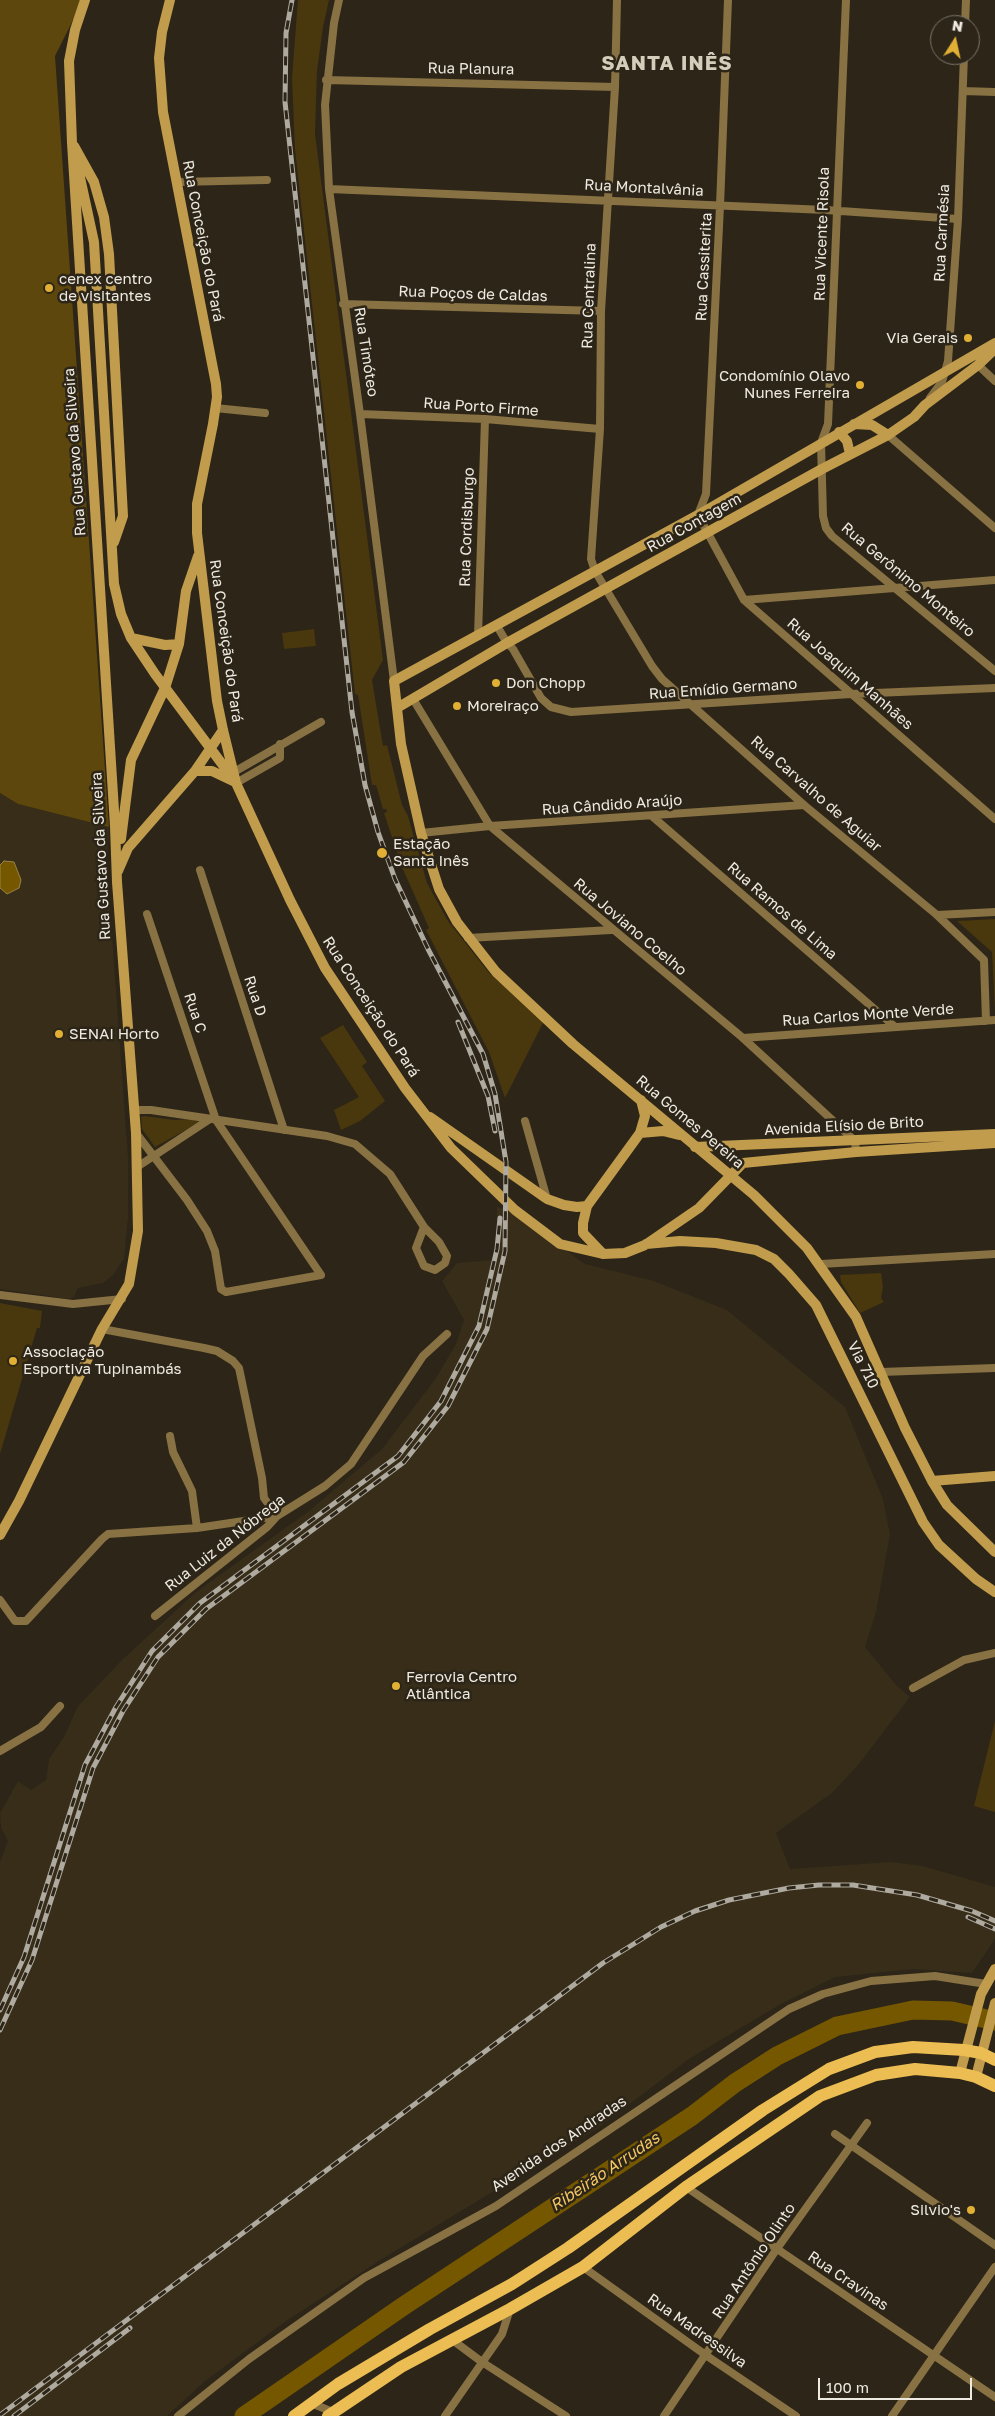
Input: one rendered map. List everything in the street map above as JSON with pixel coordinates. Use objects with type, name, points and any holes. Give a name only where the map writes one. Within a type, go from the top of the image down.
[{"type":"main road","name":"Rua Gustavo da Silveira","points":[[0,1535],[19,1501],[102,1329],[122,1299],[129,1284],[138,1231],[136,1133],[117,875],[72,143],[69,61],[75,30],[85,0]]},
{"type":"main road","name":"Rua Conceição do Pará","points":[[170,0],[162,32],[160,85],[216,384],[215,408],[197,504],[199,552],[217,701],[236,783],[290,900],[325,968],[423,1113],[451,1148],[515,1210],[560,1244],[603,1254]]},
{"type":"main road","name":"Rua Gustavo da Silveira","points":[[72,143],[94,242],[114,584],[121,614],[131,638],[165,688],[236,783]]},
{"type":"main road","points":[[72,143],[94,182],[104,217],[109,254],[123,516],[112,546]]},
{"type":"main road","name":"Rua Contagem","points":[[394,681],[698,515],[839,432],[995,344]]},
{"type":"main road","name":"Rua Contagem","points":[[397,708],[507,644],[708,532],[888,435],[914,417],[925,405],[978,365],[995,349]]},
{"type":"main road","points":[[854,424],[872,425],[888,435]]},
{"type":"main road","points":[[839,432],[847,441],[850,454]]},
{"type":"main road","points":[[117,875],[131,760],[165,688],[179,644],[186,591],[199,552]]},
{"type":"main road","points":[[131,638],[165,645],[179,644]]},
{"type":"main road","name":"Rua Timóteo","points":[[394,681],[397,708]]},
{"type":"main road","name":"Rua Gomes Pereira","points":[[397,708],[401,744],[421,833],[443,898],[468,938],[503,979],[573,1044],[730,1175],[789,1230],[820,1264],[856,1317],[904,1428],[932,1481],[947,1505],[995,1552]]},
{"type":"main road","points":[[117,875],[128,848],[139,833],[195,771],[223,730]]},
{"type":"main road","points":[[195,771],[212,771],[236,783]]},
{"type":"main road","points":[[640,1099],[645,1116],[640,1133],[588,1206],[583,1223],[583,1233],[603,1254],[625,1253],[645,1244]]},
{"type":"main road","points":[[423,1113],[547,1199],[564,1205],[588,1206]]},
{"type":"main road","points":[[640,1133],[663,1131],[682,1136]]},
{"type":"main road","name":"Avenida Elísio de Brito","points":[[695,1147],[995,1134]]},
{"type":"main road","name":"Avenida Elísio de Brito","points":[[645,1244],[699,1208],[743,1163],[856,1152],[995,1143]]},
{"type":"main road","name":"Via 710","points":[[645,1244],[680,1242],[716,1243],[756,1250],[774,1260],[789,1274],[816,1305],[923,1522],[938,1545],[976,1579],[995,1592]]},
{"type":"main road","points":[[932,1481],[993,1474]]},
{"type":"main road","points":[[960,2073],[981,1994],[995,1969]]},
{"type":"main road","points":[[976,2077],[995,2003]]},
{"type":"main road","points":[[294,2416],[338,2384],[430,2329],[512,2284],[561,2253],[763,2110],[829,2068],[855,2058],[894,2049],[966,2045],[982,2048],[995,2060]]},
{"type":"main road","points":[[333,2415],[401,2367],[510,2309],[582,2267],[686,2187],[806,2105],[859,2080],[895,2071],[914,2069],[960,2073],[976,2077],[995,2086]]},
{"type":"street","name":"Rua Timóteo","points":[[339,0],[326,80],[325,133],[329,189],[394,681]]},
{"type":"street","name":"Rua Centralina","points":[[606,590],[595,571],[591,559],[600,429],[601,312],[615,87],[618,0]]},
{"type":"street","name":"Rua Cassiterita","points":[[698,515],[706,494],[728,0]]},
{"type":"street","name":"Rua Vicente Risola","points":[[822,469],[821,443],[828,424],[846,0]]},
{"type":"street","points":[[965,15],[966,0]]},
{"type":"street","name":"Rua Carmésia","points":[[925,405],[942,382],[948,361],[958,219],[964,65]]},
{"type":"street","name":"Rua Planura","points":[[326,80],[615,87]]},
{"type":"street","points":[[963,91],[995,92]]},
{"type":"street","points":[[177,182],[267,180]]},
{"type":"street","name":"Rua Montalvânia","points":[[329,189],[607,199],[720,206],[836,210],[958,219]]},
{"type":"street","name":"Rua Poços de Caldas","points":[[343,304],[601,312]]},
{"type":"street","points":[[978,365],[995,381]]},
{"type":"street","points":[[215,408],[264,412]]},
{"type":"street","name":"Rua Porto Firme","points":[[360,414],[485,420],[600,429]]},
{"type":"street","name":"Rua Cordisburgo","points":[[478,636],[485,420]]},
{"type":"street","points":[[888,435],[995,528]]},
{"type":"street","name":"Rua Gerônimo Monteiro","points":[[822,469],[823,516],[826,528],[832,536],[896,587],[995,671]]},
{"type":"street","points":[[698,515],[708,532]]},
{"type":"street","name":"Rua Joaquim Manhães","points":[[708,532],[744,600],[995,819]]},
{"type":"street","points":[[744,600],[995,580]]},
{"type":"street","name":"Rua Carvalho de Aguiar","points":[[606,590],[652,666],[672,688],[804,805],[937,915],[984,960],[986,1020]]},
{"type":"street","name":"Rua Emídio Germano","points":[[497,626],[507,644],[513,648],[541,698],[551,707],[571,712],[851,694],[995,688]]},
{"type":"street","name":"Rua Joviano Coelho","points":[[413,699],[490,826],[743,1038],[855,1141]]},
{"type":"street","points":[[234,772],[321,722]]},
{"type":"street","points":[[236,783],[280,758],[280,744]]},
{"type":"street","name":"Rua Cândido Araújo","points":[[421,833],[490,826],[653,817],[804,805]]},
{"type":"street","name":"Rua Ramos de Lima","points":[[653,817],[894,1026]]},
{"type":"street","name":"Rua D","points":[[200,870],[284,1130]]},
{"type":"street","points":[[937,915],[995,912]]},
{"type":"street","name":"Rua C","points":[[147,914],[213,1120],[321,1274],[226,1292],[221,1289],[215,1251],[207,1231],[154,1156]]},
{"type":"street","points":[[468,938],[612,930]]},
{"type":"street","name":"Rua Carlos Monte Verde","points":[[743,1038],[995,1020]]},
{"type":"street","points":[[134,1110],[151,1110],[327,1136],[355,1144],[390,1174],[424,1227],[438,1242],[447,1256],[445,1263],[434,1270],[424,1266],[417,1255],[416,1248],[424,1227]]},
{"type":"street","points":[[136,1167],[213,1120]]},
{"type":"street","points":[[525,1121],[547,1199]]},
{"type":"street","points":[[136,1133],[154,1156]]},
{"type":"street","points":[[855,1141],[856,1152]]},
{"type":"street","points":[[820,1264],[995,1254]]},
{"type":"street","points":[[0,1295],[73,1304],[122,1299]]},
{"type":"street","points":[[0,1600],[12,1617],[23,1622],[105,1536],[196,1528],[277,1516],[264,1498],[262,1478],[238,1368],[233,1360],[217,1351],[102,1329]]},
{"type":"street","name":"Rua Luiz da Nóbrega","points":[[155,1616],[267,1528],[277,1516],[325,1486],[351,1464],[422,1356],[447,1334]]},
{"type":"street","points":[[881,1372],[995,1368]]},
{"type":"street","points":[[170,1436],[173,1452],[192,1491],[196,1528]]},
{"type":"street","points":[[913,1688],[964,1660],[995,1653]]},
{"type":"street","points":[[0,1751],[41,1727],[60,1706]]},
{"type":"street","name":"Avenida dos Andradas","points":[[178,2416],[249,2359],[364,2278],[496,2206],[789,2009],[843,1988],[881,1980],[935,1976],[986,1984]]},
{"type":"street","name":"Rua Antônio Olinto","points":[[664,2416],[707,2356],[776,2250],[867,2122]]},
{"type":"street","points":[[835,2134],[995,2245]]},
{"type":"street","name":"Rua Cravinas","points":[[686,2187],[776,2250],[995,2397]]},
{"type":"street","name":"Rua Madressilva","points":[[582,2267],[707,2356],[796,2416]]},
{"type":"street","points":[[892,2416],[995,2267]]},
{"type":"street","points":[[445,2416],[502,2334],[510,2309]]},
{"type":"street","points":[[451,2339],[482,2362],[566,2416]]},
{"type":"street","points":[[311,2403],[333,2415]]},
{"type":"shaded area","points":[[0,0],[80,0],[77,12],[55,56],[109,827],[18,804],[0,793]]},
{"type":"shaded area","points":[[298,0],[329,0],[317,71],[315,134],[383,660],[372,680],[383,746],[387,745],[402,805],[408,816],[427,883],[448,921],[490,974],[544,1021],[505,1098],[489,1052],[426,930],[429,928],[402,867],[384,813],[387,812],[386,809],[383,809],[376,785],[372,785],[358,695],[355,694],[295,149],[292,78]]},
{"type":"shaded area","points":[[314,629],[316,646],[284,649],[282,633]]},
{"type":"shaded area","name":"SENAI Horto","points":[[0,793],[18,804],[109,827],[107,867],[128,1157],[128,1218],[124,1259],[113,1275],[103,1283],[78,1288],[74,1297],[68,1299],[0,1289]]},
{"type":"shaded area","points":[[4,861],[14,862],[21,880],[19,888],[7,894],[0,888],[0,865]]},
{"type":"shaded area","points":[[995,919],[995,1011],[992,952],[957,921]]},
{"type":"shaded area","points":[[343,1025],[367,1062],[362,1066],[385,1101],[360,1121],[341,1130],[334,1110],[359,1097],[320,1038]]},
{"type":"shaded area","points":[[141,1117],[175,1120],[190,1119],[200,1122],[155,1147],[142,1129]]},
{"type":"shaded area","points":[[497,1207],[512,1211],[585,1264],[654,1281],[727,1310],[845,1407],[883,1499],[890,1534],[876,1612],[865,1647],[897,1686],[910,1697],[859,1764],[832,1793],[776,1833],[790,1869],[891,1862],[923,1866],[995,1887],[995,1939],[972,1973],[914,1969],[835,1977],[781,2004],[689,2059],[598,2128],[382,2259],[286,2321],[204,2382],[167,2416],[0,2416],[0,1862],[8,1841],[1,1828],[0,1813],[18,1781],[31,1790],[46,1780],[49,1759],[64,1737],[78,1706],[123,1659],[196,1592],[309,1511],[382,1449],[436,1378],[456,1344],[464,1320],[442,1281],[457,1263],[493,1260],[497,1245]]},
{"type":"shaded area","points":[[881,1273],[883,1287],[881,1298],[884,1302],[860,1313],[841,1282],[840,1275]]},
{"type":"shaded area","name":"Associação Esportiva Tupinambás","points":[[0,1303],[42,1311],[40,1328],[37,1328],[0,1454]]},
{"type":"shaded area","points":[[995,1721],[995,1812],[974,1806]]},
{"type":"waterway","name":"Ribeirão Arrudas","points":[[244,2416],[405,2305],[692,2116],[735,2083],[777,2056],[837,2026],[913,2010],[952,2011],[995,2021]]},
{"type":"railway","points":[[0,2030],[32,1960],[93,1768],[123,1711],[158,1657],[206,1609],[404,1462],[448,1406],[487,1329],[505,1251],[506,1162],[495,1094],[483,1054],[428,949],[395,879],[378,832],[365,785],[352,712],[285,102],[286,33],[292,0]]},
{"type":"railway","points":[[458,1022],[488,1096],[495,1131]]},
{"type":"railway","points":[[0,2010],[24,1957],[85,1765],[116,1707],[152,1651],[200,1603],[398,1456],[441,1401],[479,1326],[497,1249],[500,1218]]},
{"type":"railway","points":[[0,2415],[603,1963],[661,1927],[695,1911],[729,1900],[789,1888],[819,1885],[853,1885],[917,1895],[972,1911],[995,1921]]},
{"type":"railway","points":[[968,1917],[995,1929]]},
{"type":"railway","points":[[14,2416],[130,2328]]},
{"type":"place","name":"cenex centro de visitantes","points":[[49,288]]},
{"type":"place","name":"Via Gerais","points":[[968,338]]},
{"type":"place","name":"Condomínio Olavo Nunes Ferreira","points":[[860,385]]},
{"type":"place","name":"Don Chopp","points":[[496,683]]},
{"type":"place","name":"Moreiraço","points":[[457,706]]},
{"type":"place","name":"Estação Santa Inês","points":[[382,853]]},
{"type":"place","name":"SENAI Horto","points":[[59,1034]]},
{"type":"place","name":"Associação Esportiva Tupinambás","points":[[13,1361]]},
{"type":"place","name":"Ferrovia Centro Atlântica","points":[[396,1686]]},
{"type":"place","name":"Silvio's","points":[[971,2210]]},
{"type":"district","name":"SANTA INÊS","points":[[667,64]]}]
